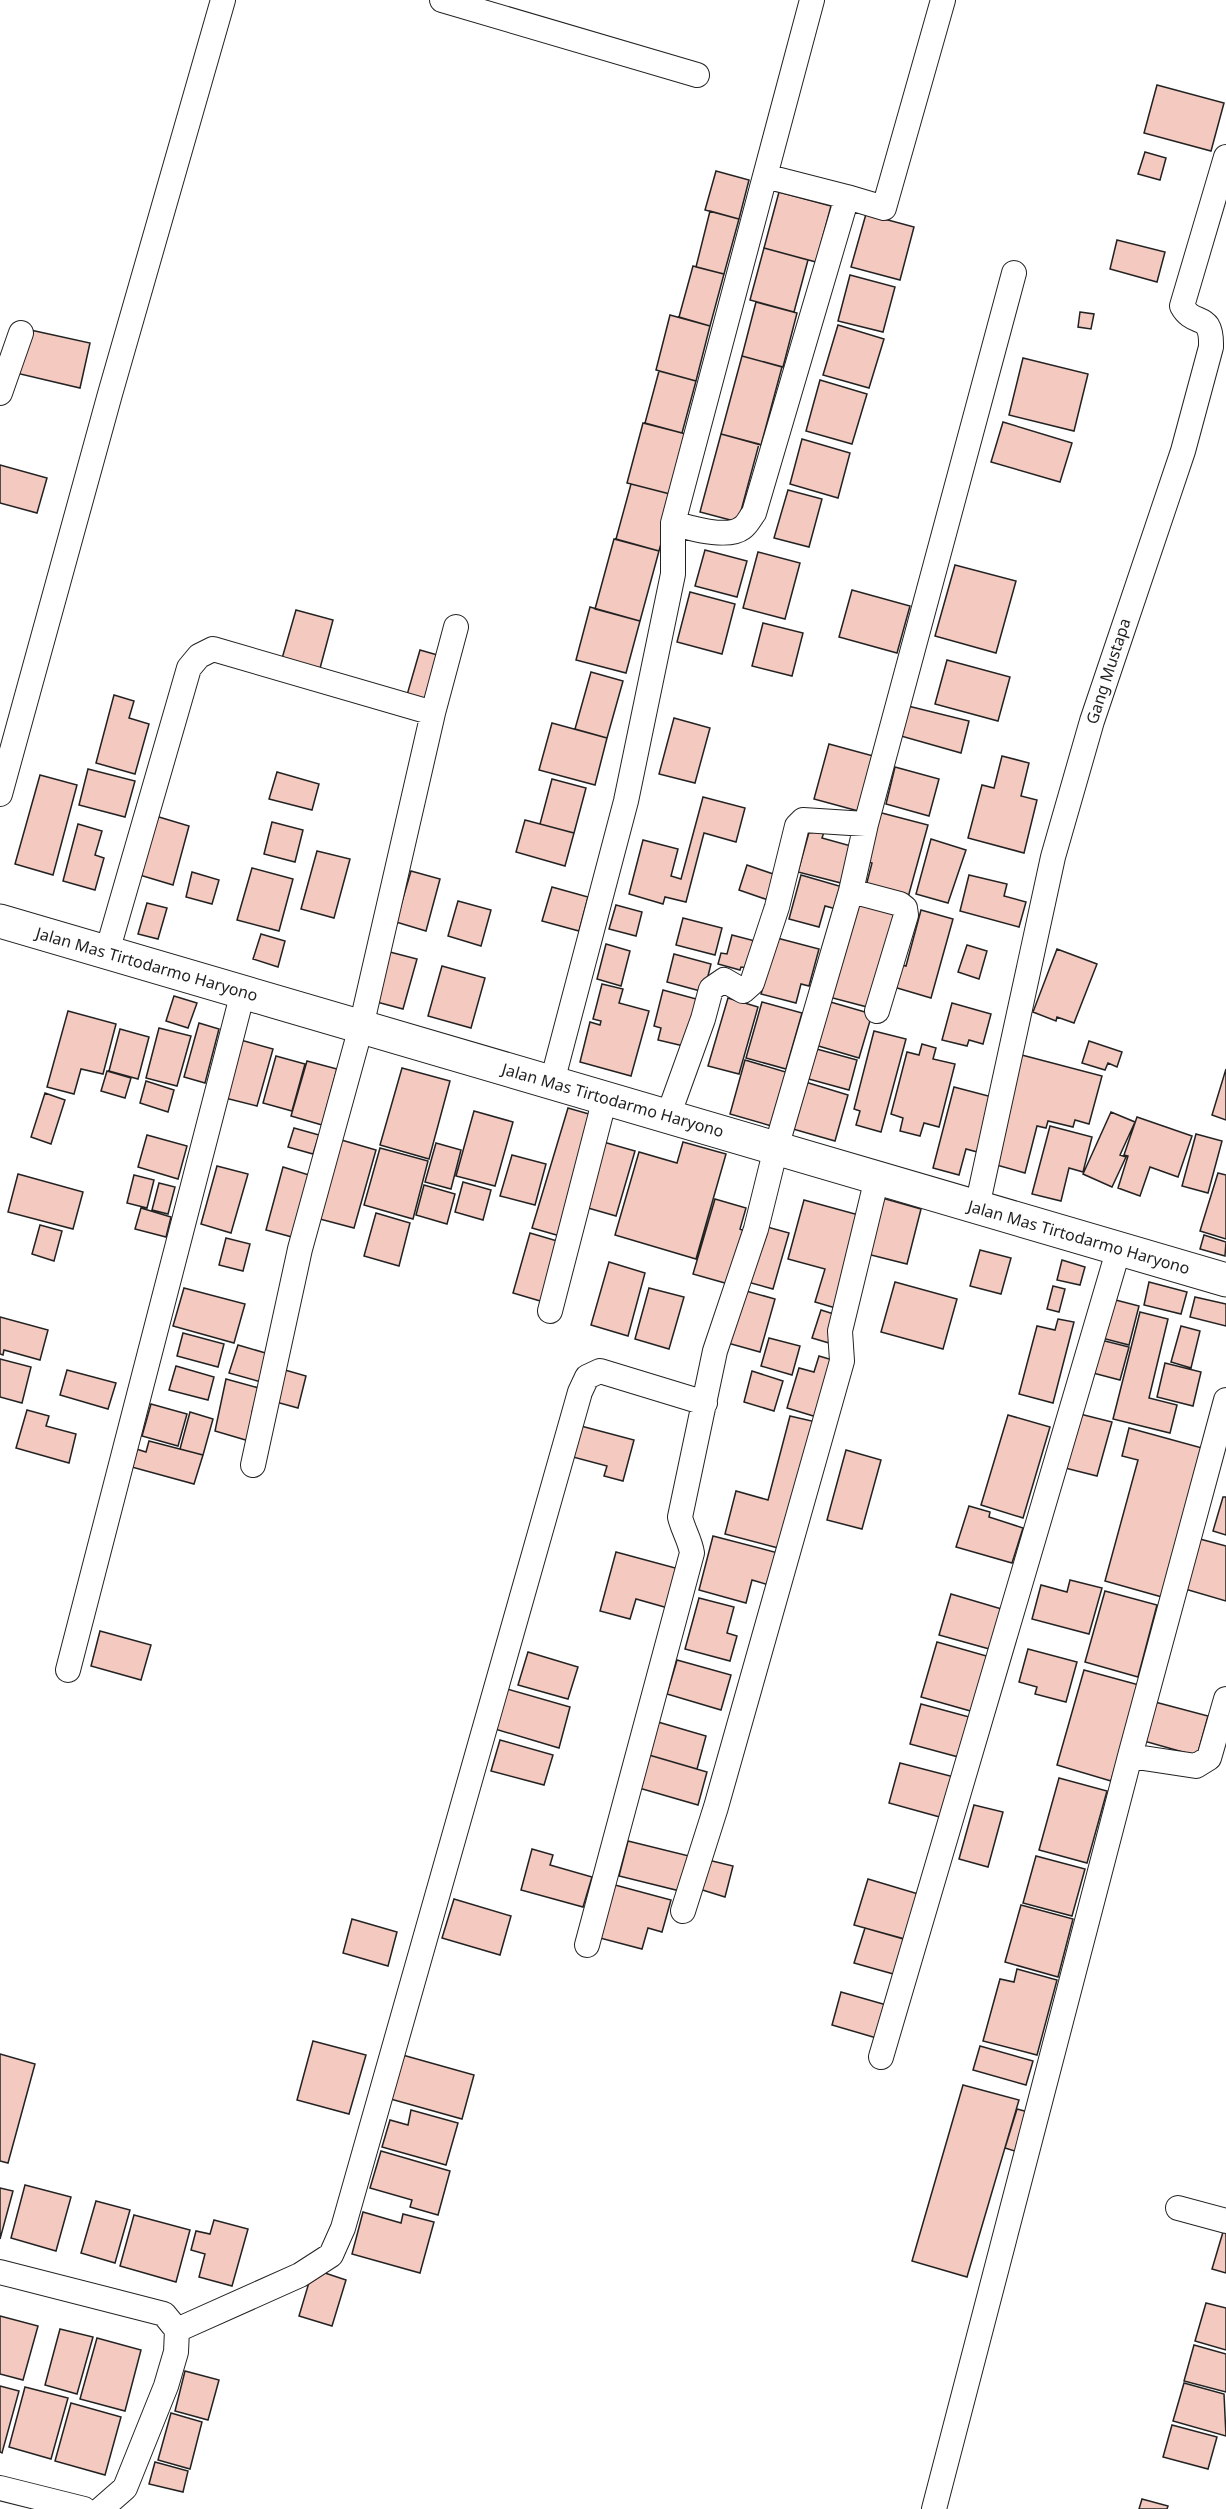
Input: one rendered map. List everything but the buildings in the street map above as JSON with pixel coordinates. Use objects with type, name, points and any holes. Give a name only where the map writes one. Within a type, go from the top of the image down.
[{"type":"street","points":[[0,794],[113,382],[223,0]]},
{"type":"street","points":[[442,0],[697,75]]},
{"type":"street","points":[[552,1082],[626,801],[673,574],[673,523],[812,0]]},
{"type":"street","points":[[765,176],[884,208],[943,0]]},
{"type":"street","name":"Gang Mustapa","points":[[977,1207],[1053,856],[1092,721],[1183,452],[1211,347],[1212,332],[1205,322],[1186,314],[1182,306],[1226,157]]},
{"type":"street","points":[[673,523],[729,534],[742,528],[754,513],[847,197]]},
{"type":"street","points":[[587,1945],[692,1553],[690,1541],[683,1530],[680,1517],[715,1351],[756,1229],[776,1148],[851,891],[866,825],[1014,273]]},
{"type":"street","points":[[0,393],[21,333]]},
{"type":"street","points":[[253,1465],[300,1249],[361,1027],[433,713],[456,627]]},
{"type":"street","points":[[107,952],[189,668],[199,656],[213,649],[433,713]]},
{"type":"street","points":[[668,1116],[703,1019],[711,989],[724,980],[743,991],[752,982],[777,907],[797,826],[804,820],[866,825]]},
{"type":"street","points":[[851,891],[900,904],[905,908],[906,915],[877,1011]]},
{"type":"street","name":"Jalan Mas Tirtodarmo Haryono","points":[[0,921],[1226,1280]]},
{"type":"street","points":[[68,1670],[243,992]]},
{"type":"street","points":[[550,1311],[605,1098]]},
{"type":"street","points":[[683,1911],[719,1796],[842,1362],[840,1331],[877,1178]]},
{"type":"street","points":[[881,2057],[1119,1248]]},
{"type":"street","points":[[177,2330],[300,2275],[331,2255],[343,2228],[580,1392],[587,1377],[600,1371],[705,1403]]},
{"type":"street","points":[[934,2509],[1130,1756],[1226,1400]]},
{"type":"street","points":[[1130,1756],[1196,1766],[1209,1758],[1226,1699]]},
{"type":"street","points":[[1178,2208],[1226,2221]]},
{"type":"street","points":[[0,2272],[165,2314],[177,2330],[176,2352],[166,2386],[125,2488],[101,2509]]},
{"type":"street","points":[[0,2488],[84,2509]]}]
